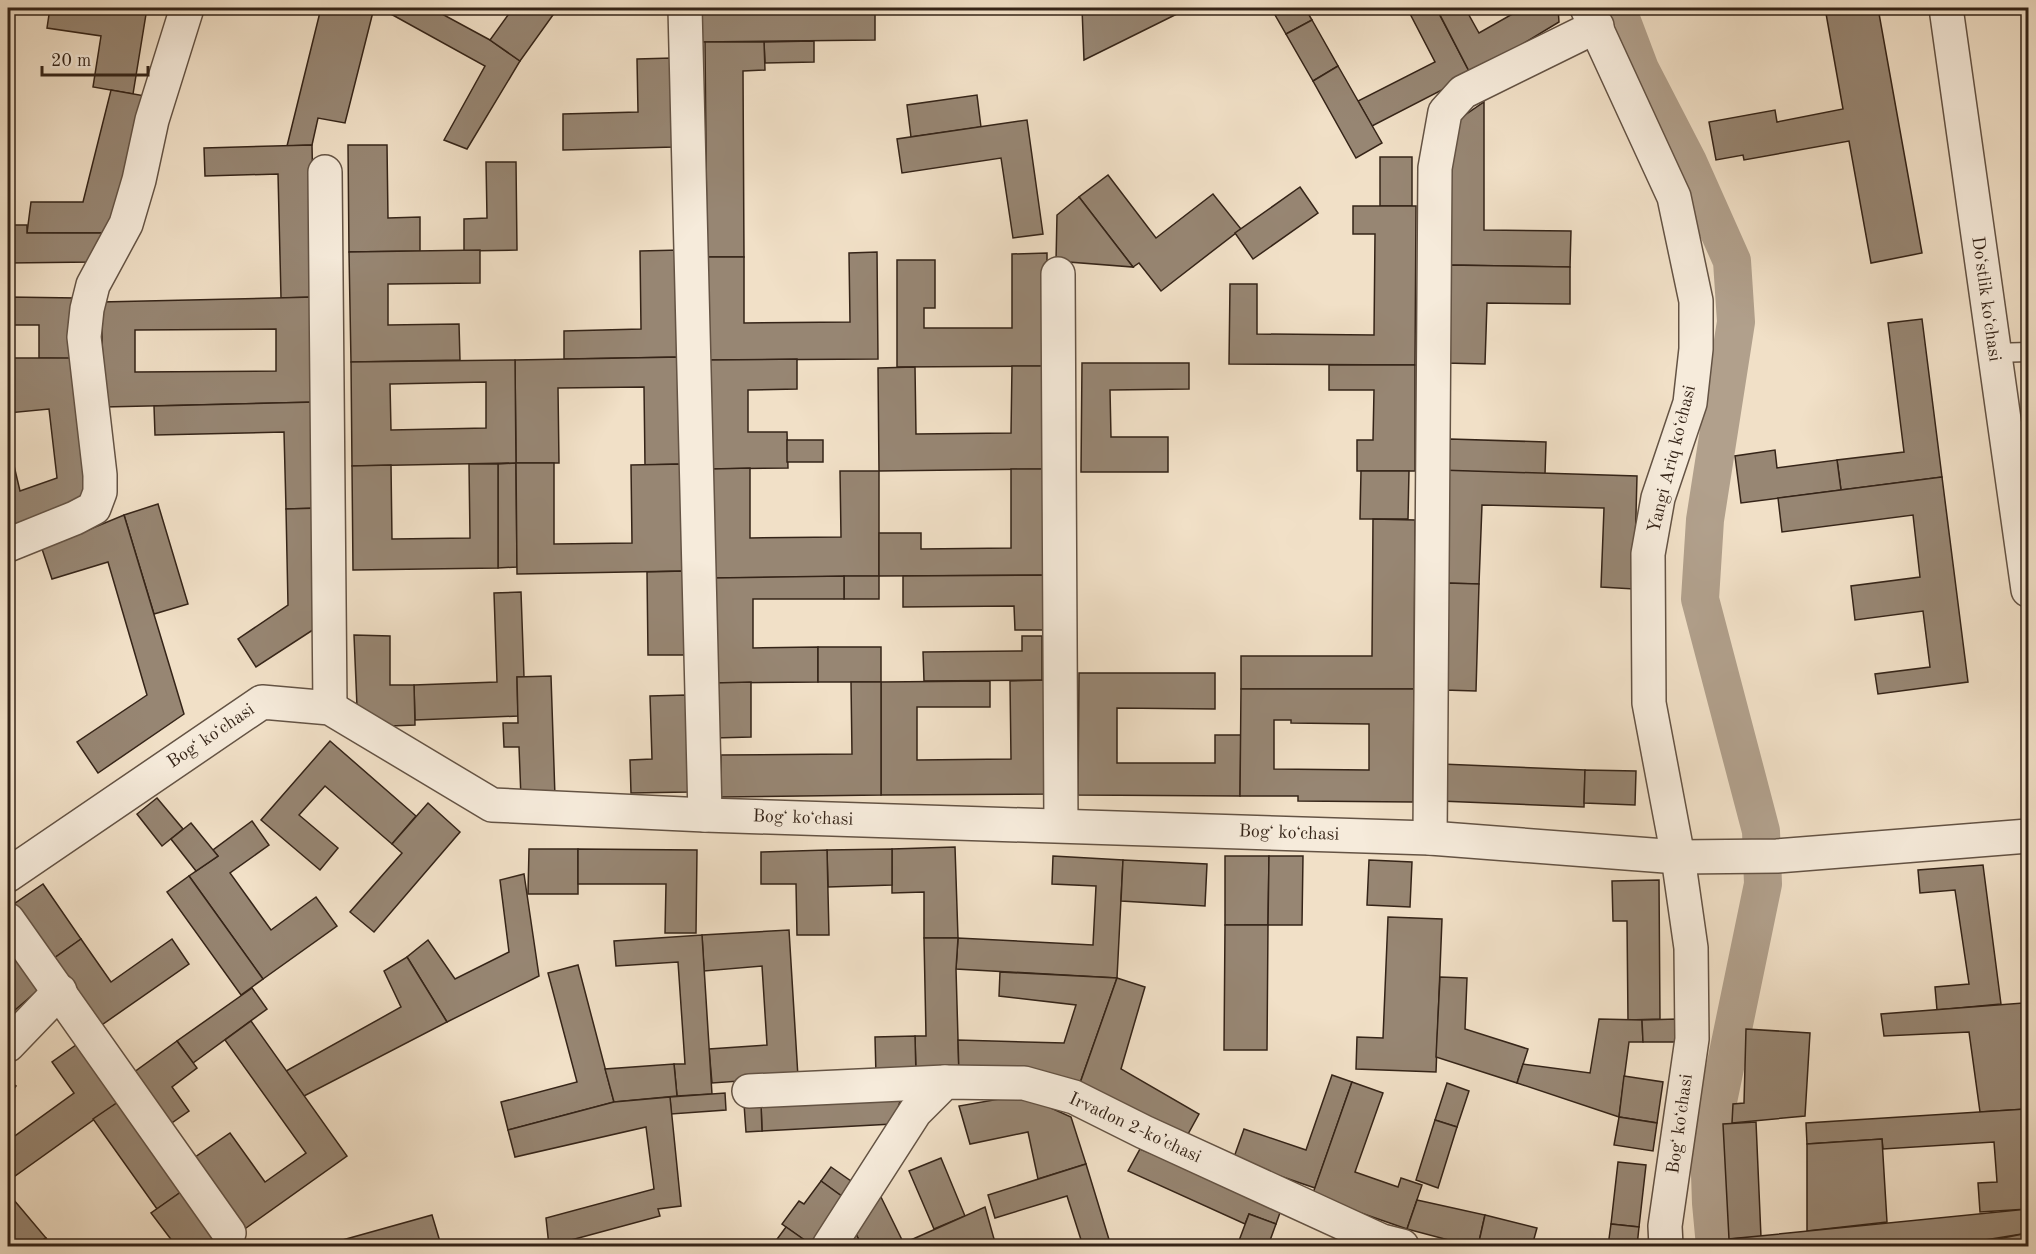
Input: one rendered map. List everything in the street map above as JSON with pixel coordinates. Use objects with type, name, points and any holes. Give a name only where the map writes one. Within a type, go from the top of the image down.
[{"type":"street","points":[[8,545],[94,508],[100,492],[84,337],[87,309],[93,285],[126,224],[152,120],[187,8]]},
{"type":"street","points":[[685,8],[705,815]]},
{"type":"street","name":"Doʻstlik koʻchasi","points":[[1946,8],[2028,590]]},
{"type":"street","points":[[1430,838],[1435,168],[1440,131],[1445,112],[1463,92],[1592,17]]},
{"type":"street","name":"Yangi Ariq koʻchasi","points":[[1592,17],[1674,197],[1696,301],[1696,348],[1690,403],[1658,498],[1648,554],[1649,703],[1678,857]]},
{"type":"street","points":[[325,172],[330,708]]},
{"type":"street","points":[[1058,274],[1061,825]]},
{"type":"street","name":"Bogʻ koʻchasi","points":[[8,875],[262,702],[330,708],[492,805],[705,815],[1430,838],[1678,857],[1777,856],[2028,836]]},
{"type":"street","name":"Bogʻ koʻchasi","points":[[1666,1246],[1665,1226],[1692,1039],[1691,948],[1678,857]]},
{"type":"street","points":[[8,920],[229,1233]]},
{"type":"street","points":[[8,1045],[60,991]]},
{"type":"street","points":[[829,1246],[915,1112],[945,1082]]},
{"type":"street","name":"Irvadon 2-koʼchasi","points":[[749,1091],[945,1082],[1024,1083],[1074,1098],[1384,1245]]},
{"type":"lane","points":[[1994,353],[2028,352]]},
{"type":"building","points":[[50,8],[147,8],[133,94],[93,87],[101,36],[47,28]]},
{"type":"building","points":[[321,8],[374,8],[345,123],[318,118],[312,145],[287,146]]},
{"type":"building","points":[[380,8],[431,8],[490,40],[520,61],[467,149],[444,140],[485,66]]},
{"type":"building","points":[[513,8],[558,8],[520,61],[490,40]]},
{"type":"building","points":[[699,8],[875,8],[875,40],[700,42]]},
{"type":"building","points":[[1082,8],[1189,8],[1084,60]]},
{"type":"building","points":[[1271,8],[1305,8],[1312,20],[1286,34]]},
{"type":"building","points":[[1407,8],[1436,8],[1471,75],[1372,126],[1358,101],[1435,62]]},
{"type":"building","points":[[1465,8],[1479,33],[1523,8],[1558,8],[1559,22],[1471,75],[1437,9]]},
{"type":"building","points":[[1825,8],[1878,8],[1922,253],[1871,263],[1849,141],[1744,160],[1743,155],[1716,160],[1709,122],[1775,110],[1777,122],[1843,109]]},
{"type":"building","points":[[1312,20],[1338,66],[1313,81],[1286,34]]},
{"type":"building","points":[[814,41],[814,62],[765,63],[764,42]]},
{"type":"building","points":[[705,42],[764,42],[765,70],[743,71],[744,257],[707,257]]},
{"type":"building","points":[[672,58],[674,147],[563,150],[563,114],[638,112],[637,59]]},
{"type":"building","points":[[1338,66],[1382,143],[1356,158],[1313,81]]},
{"type":"building","points":[[111,90],[151,97],[116,233],[27,233],[31,202],[83,202]]},
{"type":"building","points":[[977,95],[981,127],[911,137],[907,105]]},
{"type":"building","points":[[1484,102],[1484,230],[1571,231],[1570,267],[1447,265],[1449,126]]},
{"type":"building","points":[[1027,120],[1043,234],[1013,238],[1001,158],[902,173],[897,139]]},
{"type":"building","points":[[312,145],[315,297],[281,298],[278,174],[205,176],[204,148]]},
{"type":"building","points":[[348,145],[387,145],[388,218],[420,217],[420,251],[349,252]]},
{"type":"building","points":[[1380,157],[1412,157],[1412,206],[1380,206]]},
{"type":"building","points":[[486,162],[516,162],[517,250],[464,251],[464,219],[487,218]]},
{"type":"building","points":[[1108,175],[1156,238],[1213,194],[1241,229],[1161,291],[1139,263],[1133,267],[1079,197]]},
{"type":"building","points":[[1300,187],[1318,213],[1253,259],[1235,233]]},
{"type":"building","points":[[1079,197],[1133,267],[1056,261],[1057,215]]},
{"type":"building","points":[[1353,206],[1416,206],[1415,365],[1229,364],[1230,284],[1257,284],[1257,334],[1374,335],[1375,234],[1353,234]]},
{"type":"building","points":[[8,225],[27,225],[27,233],[109,233],[93,262],[8,263]]},
{"type":"building","points":[[480,250],[480,283],[388,284],[388,325],[459,324],[460,360],[351,362],[349,252]]},
{"type":"building","points":[[680,250],[682,357],[564,359],[564,331],[641,329],[640,251]]},
{"type":"building","points":[[877,252],[878,359],[710,360],[707,257],[744,257],[744,323],[850,322],[849,253]]},
{"type":"building","points":[[1047,253],[1047,366],[897,367],[897,260],[935,260],[935,308],[924,308],[924,328],[1012,328],[1012,254]]},
{"type":"building","points":[[1447,265],[1570,267],[1570,304],[1487,303],[1485,364],[1445,363]]},
{"type":"building","points":[[8,297],[77,298],[76,359],[39,358],[39,325],[8,325]]},
{"type":"building","points":[[315,297],[317,402],[104,407],[101,302]],"holes":[[[276,329],[276,371],[135,372],[135,330]]]},
{"type":"building","points":[[1922,319],[1942,477],[1841,490],[1837,460],[1904,452],[1888,323]]},
{"type":"building","points":[[682,357],[683,464],[645,465],[644,387],[558,388],[559,463],[516,463],[515,360]]},
{"type":"building","points":[[8,358],[70,358],[87,499],[8,532],[8,454],[11,453],[20,491],[57,478],[49,409],[8,413]]},
{"type":"building","points":[[797,359],[797,389],[748,390],[748,432],[787,432],[788,468],[712,469],[710,360]]},
{"type":"building","points":[[515,360],[516,463],[352,466],[351,362]],"holes":[[[486,382],[486,428],[391,430],[390,384]]]},
{"type":"building","points":[[1082,363],[1189,363],[1189,389],[1110,390],[1111,437],[1168,437],[1168,472],[1081,472]]},
{"type":"building","points":[[1329,365],[1415,365],[1415,471],[1357,471],[1357,440],[1373,440],[1374,390],[1329,390]]},
{"type":"building","points":[[1012,366],[1047,366],[1048,469],[879,471],[878,368],[915,367],[916,434],[1011,433]]},
{"type":"building","points":[[317,402],[320,508],[286,509],[284,432],[155,435],[154,406]]},
{"type":"building","points":[[1450,439],[1546,442],[1545,474],[1449,471]]},
{"type":"building","points":[[787,440],[823,440],[823,462],[787,462]]},
{"type":"building","points":[[1775,450],[1777,468],[1837,460],[1841,490],[1741,503],[1735,456]]},
{"type":"building","points":[[516,463],[517,567],[498,568],[498,464]]},
{"type":"building","points":[[516,463],[554,463],[554,544],[632,543],[631,465],[683,464],[684,571],[517,574]]},
{"type":"building","points":[[469,464],[498,464],[498,568],[353,570],[352,466],[391,465],[392,539],[470,538]]},
{"type":"building","points":[[750,468],[750,538],[841,537],[840,471],[879,471],[879,576],[713,578],[712,469]]},
{"type":"building","points":[[1011,469],[1048,469],[1048,575],[879,576],[879,533],[921,533],[921,549],[1011,548]]},
{"type":"building","points":[[1439,470],[1637,476],[1634,589],[1601,587],[1604,508],[1482,505],[1479,584],[1436,583]]},
{"type":"building","points":[[1361,471],[1409,471],[1408,519],[1360,519]]},
{"type":"building","points":[[1942,477],[1968,682],[1878,694],[1875,674],[1930,667],[1923,611],[1855,620],[1851,586],[1920,577],[1913,515],[1782,532],[1778,498]]},
{"type":"building","points":[[158,504],[188,604],[154,614],[124,515]]},
{"type":"building","points":[[320,508],[322,624],[256,667],[238,639],[288,605],[286,509]]},
{"type":"building","points":[[124,515],[184,714],[98,773],[77,742],[147,695],[108,562],[52,579],[42,549]]},
{"type":"building","points":[[1373,519],[1415,520],[1414,689],[1241,689],[1241,656],[1372,656]]},
{"type":"building","points":[[684,571],[685,655],[648,655],[647,572]]},
{"type":"building","points":[[1048,575],[1048,630],[1015,630],[1014,606],[903,607],[903,576]]},
{"type":"building","points":[[844,576],[879,576],[879,599],[844,599]]},
{"type":"building","points":[[844,576],[844,599],[753,599],[753,648],[818,647],[818,682],[714,683],[713,578]]},
{"type":"building","points":[[1447,583],[1479,584],[1476,691],[1444,690]]},
{"type":"building","points":[[521,592],[524,677],[517,677],[518,716],[415,720],[414,685],[497,682],[494,593]]},
{"type":"building","points":[[354,635],[390,636],[390,685],[414,685],[415,725],[390,726],[357,707]]},
{"type":"building","points":[[1022,636],[1042,636],[1042,680],[924,681],[923,652],[1022,651]]},
{"type":"building","points":[[818,647],[881,647],[881,682],[818,682]]},
{"type":"building","points":[[1079,673],[1215,673],[1215,709],[1117,708],[1117,763],[1215,763],[1215,735],[1241,735],[1240,796],[1078,795]]},
{"type":"building","points":[[551,676],[555,797],[521,798],[519,747],[504,747],[503,723],[518,723],[517,677]]},
{"type":"building","points":[[1047,680],[1047,794],[881,795],[881,682],[990,681],[990,707],[917,707],[917,760],[1011,759],[1010,681]]},
{"type":"building","points":[[751,682],[751,737],[714,738],[714,683]]},
{"type":"building","points":[[851,682],[881,682],[881,795],[721,797],[721,755],[852,754]]},
{"type":"building","points":[[1241,689],[1414,689],[1413,802],[1298,801],[1298,796],[1240,796]],"holes":[[[1274,720],[1291,720],[1291,723],[1369,724],[1369,770],[1274,769]]]},
{"type":"building","points":[[686,695],[688,792],[631,793],[630,760],[652,759],[650,696]]},
{"type":"building","points":[[330,741],[416,816],[392,844],[325,786],[299,815],[338,848],[320,870],[261,820]]},
{"type":"building","points":[[1441,764],[1585,770],[1584,807],[1440,801]]},
{"type":"building","points":[[1585,770],[1636,771],[1635,805],[1584,803]]},
{"type":"building","points":[[157,798],[183,829],[162,846],[137,814]]},
{"type":"building","points":[[428,803],[460,832],[374,932],[350,912],[402,853],[392,844]]},
{"type":"building","points":[[252,821],[269,845],[230,873],[271,930],[316,897],[337,926],[263,979],[189,876],[218,856],[213,850]]},
{"type":"building","points":[[191,823],[218,856],[196,871],[171,839]]},
{"type":"building","points":[[955,847],[958,938],[924,938],[924,892],[892,893],[892,849]]},
{"type":"building","points":[[529,849],[578,849],[578,894],[528,894]]},
{"type":"building","points":[[578,849],[697,850],[696,933],[665,933],[666,884],[578,884]]},
{"type":"building","points":[[892,849],[892,885],[828,887],[827,850]]},
{"type":"building","points":[[827,850],[829,935],[797,935],[796,884],[761,884],[761,852]]},
{"type":"building","points":[[1053,856],[1123,860],[1117,978],[956,969],[958,938],[1093,945],[1096,886],[1052,884]]},
{"type":"building","points":[[1225,856],[1269,856],[1268,925],[1225,925]]},
{"type":"building","points":[[1269,856],[1303,856],[1302,925],[1268,925]]},
{"type":"building","points":[[1123,860],[1207,864],[1205,906],[1121,901]]},
{"type":"building","points":[[1369,860],[1412,862],[1410,907],[1367,905]]},
{"type":"building","points":[[1983,865],[2001,1004],[1937,1010],[1935,987],[1969,984],[1955,890],[1920,893],[1918,870]]},
{"type":"building","points":[[524,874],[539,976],[447,1022],[407,957],[428,940],[455,979],[509,952],[500,880]]},
{"type":"building","points":[[189,876],[263,979],[241,995],[167,892]]},
{"type":"building","points":[[1659,880],[1660,1019],[1628,1020],[1627,921],[1613,921],[1612,881]]},
{"type":"building","points":[[43,884],[81,939],[50,961],[11,906]]},
{"type":"building","points":[[1388,917],[1442,919],[1436,1072],[1356,1069],[1357,1037],[1383,1038]]},
{"type":"building","points":[[1225,925],[1268,925],[1267,1050],[1224,1050]]},
{"type":"building","points":[[789,930],[798,1077],[712,1083],[709,1049],[767,1045],[762,966],[704,971],[702,935]]},
{"type":"building","points":[[702,935],[712,1094],[677,1096],[674,1064],[685,1064],[678,962],[616,966],[614,941]]},
{"type":"building","points":[[924,938],[958,938],[956,969],[959,1074],[916,1075],[915,1036],[926,1036]]},
{"type":"building","points":[[81,939],[111,982],[172,939],[189,964],[96,1029],[50,961]]},
{"type":"building","points":[[8,943],[44,985],[8,1016]]},
{"type":"building","points":[[407,957],[447,1022],[304,1096],[286,1071],[401,1007],[384,971]]},
{"type":"building","points":[[578,965],[614,1102],[508,1130],[501,1102],[577,1082],[548,973]]},
{"type":"building","points":[[1000,972],[1117,978],[1079,1086],[959,1074],[958,1040],[1064,1043],[1076,1005],[999,996]]},
{"type":"building","points":[[1440,977],[1467,978],[1465,1029],[1528,1049],[1517,1083],[1436,1057]]},
{"type":"building","points":[[1117,978],[1145,987],[1121,1069],[1199,1114],[1182,1145],[1079,1086]]},
{"type":"building","points":[[252,988],[267,1009],[193,1063],[177,1041]]},
{"type":"building","points":[[2023,1003],[2028,1048],[2028,1108],[2026,1109],[1980,1112],[1969,1032],[1884,1036],[1881,1014]]},
{"type":"building","points":[[1599,1019],[1642,1020],[1643,1042],[1629,1042],[1619,1117],[1517,1083],[1523,1064],[1590,1073]]},
{"type":"building","points":[[1677,1019],[1677,1042],[1643,1042],[1642,1020]]},
{"type":"building","points":[[251,1021],[347,1156],[239,1233],[188,1162],[230,1133],[265,1182],[306,1153],[225,1040]]},
{"type":"building","points":[[1746,1029],[1810,1033],[1805,1116],[1732,1123],[1733,1104],[1744,1103]]},
{"type":"building","points":[[915,1036],[916,1075],[876,1076],[875,1037]]},
{"type":"building","points":[[83,1040],[124,1098],[8,1181],[8,1141],[74,1093],[52,1062]]},
{"type":"building","points":[[177,1041],[197,1068],[172,1087],[189,1111],[163,1129],[126,1078]]},
{"type":"building","points":[[674,1064],[677,1096],[614,1102],[605,1069]]},
{"type":"building","points":[[1332,1075],[1352,1082],[1315,1188],[1233,1160],[1244,1129],[1306,1150]]},
{"type":"building","points":[[1624,1076],[1663,1082],[1657,1123],[1619,1117]]},
{"type":"building","points":[[8,1080],[16,1086],[8,1098]]},
{"type":"building","points":[[1352,1082],[1383,1093],[1355,1172],[1398,1187],[1401,1178],[1422,1185],[1407,1229],[1312,1196]]},
{"type":"building","points":[[1447,1083],[1469,1091],[1457,1127],[1435,1120]]},
{"type":"building","points":[[725,1093],[726,1110],[671,1114],[670,1097]]},
{"type":"building","points":[[902,1095],[893,1124],[762,1131],[761,1103]]},
{"type":"building","points":[[1022,1095],[1071,1117],[1086,1164],[1038,1179],[1028,1132],[970,1144],[959,1106]]},
{"type":"building","points":[[670,1097],[681,1206],[658,1209],[660,1216],[549,1246],[546,1218],[654,1189],[646,1127],[515,1157],[508,1130],[614,1102]]},
{"type":"building","points":[[124,1098],[188,1187],[157,1209],[93,1119]]},
{"type":"building","points":[[761,1103],[762,1131],[746,1132],[744,1104]]},
{"type":"building","points":[[2026,1109],[2028,1209],[1980,1212],[1978,1183],[1997,1182],[1994,1142],[1883,1149],[1882,1139],[1807,1144],[1806,1123]]},
{"type":"building","points":[[1619,1117],[1657,1123],[1653,1151],[1614,1145]]},
{"type":"building","points":[[1435,1120],[1457,1127],[1438,1188],[1416,1180]]},
{"type":"building","points":[[1756,1122],[1761,1237],[1729,1239],[1723,1124]]},
{"type":"building","points":[[1882,1139],[1887,1222],[1807,1231],[1807,1144]]},
{"type":"building","points":[[1140,1149],[1282,1207],[1276,1224],[1249,1214],[1245,1224],[1128,1171]]},
{"type":"building","points":[[941,1158],[965,1216],[934,1229],[909,1171]]},
{"type":"building","points":[[1618,1162],[1646,1165],[1639,1227],[1611,1224]]},
{"type":"building","points":[[1086,1164],[1111,1246],[1083,1246],[1067,1196],[995,1218],[988,1195]]},
{"type":"building","points":[[831,1167],[858,1186],[847,1200],[821,1181]]},
{"type":"building","points":[[821,1181],[847,1200],[813,1246],[782,1224],[799,1201],[804,1204]]},
{"type":"building","points":[[188,1187],[221,1246],[176,1246],[151,1213]]},
{"type":"building","points":[[8,1193],[46,1238],[33,1246],[8,1246]]},
{"type":"building","points":[[879,1193],[905,1246],[862,1246],[856,1234]]},
{"type":"building","points":[[1417,1200],[1485,1215],[1478,1246],[1407,1229]]},
{"type":"building","points":[[985,1207],[996,1246],[905,1246],[904,1243]]},
{"type":"building","points":[[2028,1209],[2028,1233],[1948,1246],[1730,1246],[1729,1239]]},
{"type":"building","points":[[1249,1214],[1276,1224],[1268,1246],[1237,1246]]},
{"type":"building","points":[[432,1215],[441,1245],[321,1246]]},
{"type":"building","points":[[1485,1215],[1537,1228],[1532,1246],[1478,1246]]},
{"type":"building","points":[[1611,1224],[1639,1227],[1637,1246],[1608,1246]]},
{"type":"building","points":[[786,1227],[813,1246],[772,1246]]},
{"type":"building","points":[[2028,1233],[2028,1246],[1973,1246],[1973,1244]]},
{"type":"building","points":[[856,1234],[862,1246],[849,1246]]},
{"type":"building","points":[[46,1238],[52,1246],[33,1246]]},
{"type":"building","points":[[1534,1240],[1608,1246],[1532,1246]]},
{"type":"waterway","points":[[1617,8],[1640,69],[1688,162],[1732,261],[1736,322],[1705,520],[1700,599],[1761,831],[1763,884],[1709,1145],[1715,1246]]}]
